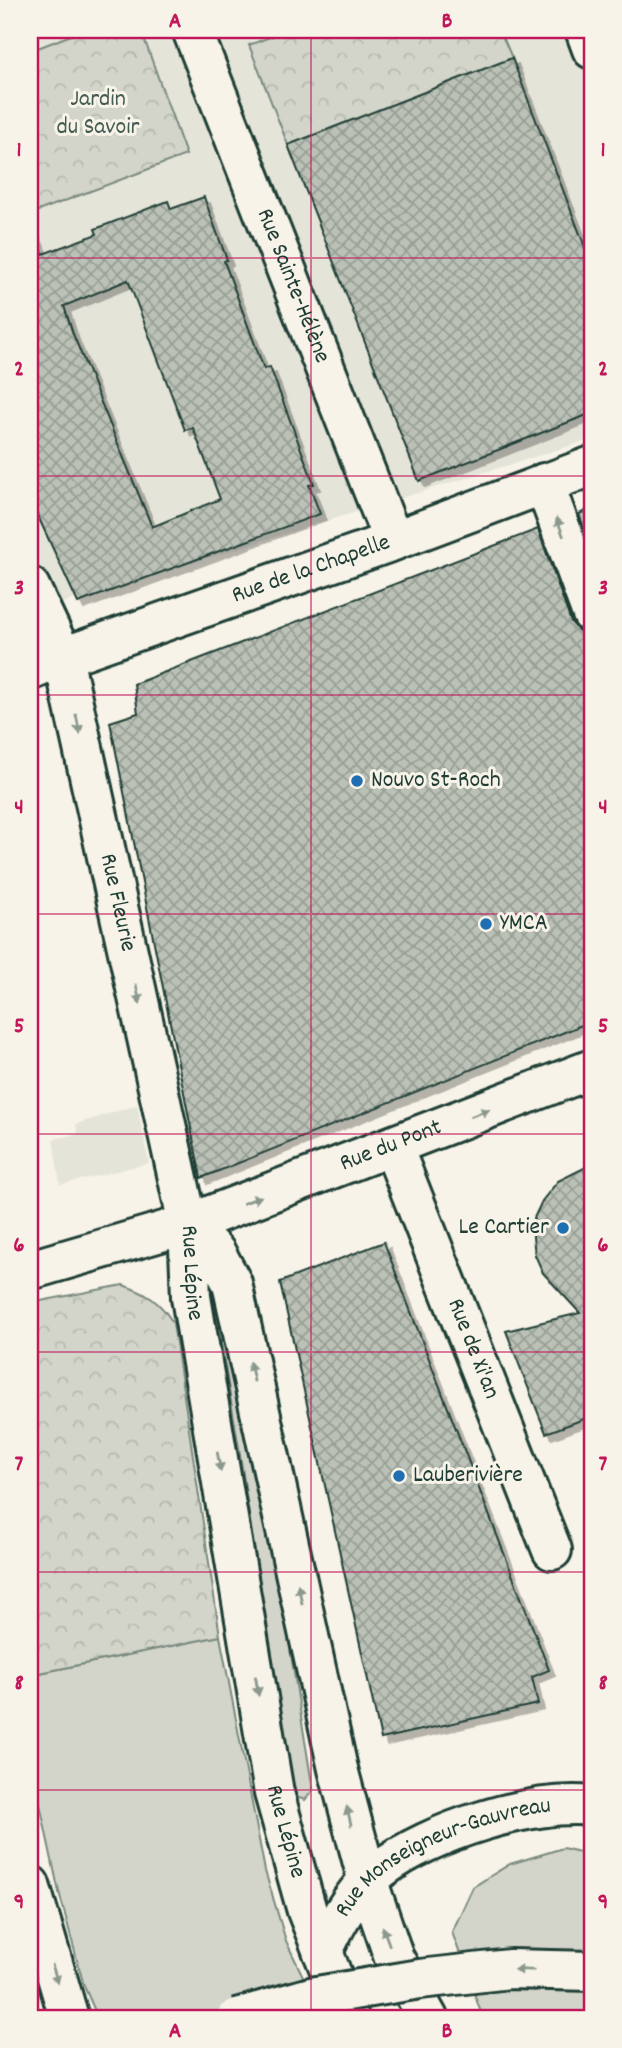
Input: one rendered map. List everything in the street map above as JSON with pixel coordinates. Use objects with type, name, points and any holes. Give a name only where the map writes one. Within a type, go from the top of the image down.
[{"type":"main road","name":"Rue Sainte-Hélène","points":[[192,30],[393,541]]},
{"type":"main road","points":[[585,30],[592,49]]},
{"type":"main road","name":"Rue de la Chapelle","points":[[47,664],[393,541],[592,466]]},
{"type":"main road","points":[[544,483],[592,614]]},
{"type":"main road","name":"Rue Fleurie","points":[[30,587],[188,1224]]},
{"type":"main road","name":"Rue du Pont","points":[[30,1270],[188,1224],[592,1069]]},
{"type":"main road","name":"Rue de Xi'an","points":[[393,1147],[552,1550]]},
{"type":"main road","name":"Rue Lépine","points":[[188,1224],[216,1253],[232,1283],[338,1769],[368,1882],[394,1958],[428,2018]]},
{"type":"main road","name":"Rue Lépine","points":[[188,1224],[191,1297],[274,1793],[307,1912],[349,2018]]},
{"type":"main road","name":"Rue Monseigneur-Gauvreau","points":[[323,1952],[342,1915],[368,1882],[379,1870],[413,1849],[470,1826],[524,1810],[551,1805],[592,1806]]},
{"type":"main road","points":[[30,1885],[69,2018]]},
{"type":"main road","points":[[237,2018],[311,1997],[420,1979],[510,1969],[592,1972]]},
{"type":"shaded area","points":[[30,30],[592,30],[592,439],[30,613]]},
{"type":"shaded area","points":[[137,1105],[149,1163],[60,1185],[53,1139],[78,1134],[76,1124]]},
{"type":"green space","name":"Jardin du Savoir","points":[[84,30],[141,30],[186,155],[30,214],[30,51]]},
{"type":"green space","points":[[288,30],[500,30],[512,58],[288,145],[249,45]]},
{"type":"green space","points":[[218,1282],[283,1605],[313,1790],[305,1800],[296,1797],[289,1780],[239,1448],[211,1284]]},
{"type":"green space","points":[[123,1285],[152,1299],[173,1323],[220,1636],[30,1675],[30,1303]]},
{"type":"green space","points":[[220,1636],[265,1871],[286,1941],[323,2018],[98,2018],[84,1986],[58,1888],[30,1758],[30,1675]]},
{"type":"green space","points":[[563,1848],[592,1855],[592,2018],[483,2018],[452,1932],[473,1887],[510,1864]]},
{"type":"building","points":[[512,58],[592,265],[592,413],[419,481],[288,145]]},
{"type":"building","points":[[204,197],[227,260],[224,261],[264,369],[270,367],[314,484],[309,485],[320,514],[78,603],[30,499],[30,226],[43,254],[97,234],[95,229],[168,201],[171,209]],"holes":[[[128,280],[185,430],[193,428],[220,499],[152,527],[64,306]]]},
{"type":"building","points":[[592,508],[592,551],[579,514]]},
{"type":"building","name":"Nouvo St-Roch","points":[[538,529],[571,622],[579,631],[592,635],[592,1021],[201,1178],[110,722],[138,713],[134,684]]},
{"type":"building","points":[[592,1164],[592,1416],[546,1433],[506,1331],[580,1313],[543,1273],[535,1255],[534,1218],[542,1201],[558,1181]]},
{"type":"building","name":"Lauberivière","points":[[384,1242],[549,1670],[532,1677],[538,1704],[381,1739],[280,1282]]},
{"type":"place","name":"Nouvo St-Roch","points":[[357,781]]},
{"type":"place","name":"YMCA","points":[[486,924]]},
{"type":"place","name":"Le Cartier","points":[[563,1228]]},
{"type":"place","name":"Lauberivière","points":[[399,1476]]}]
